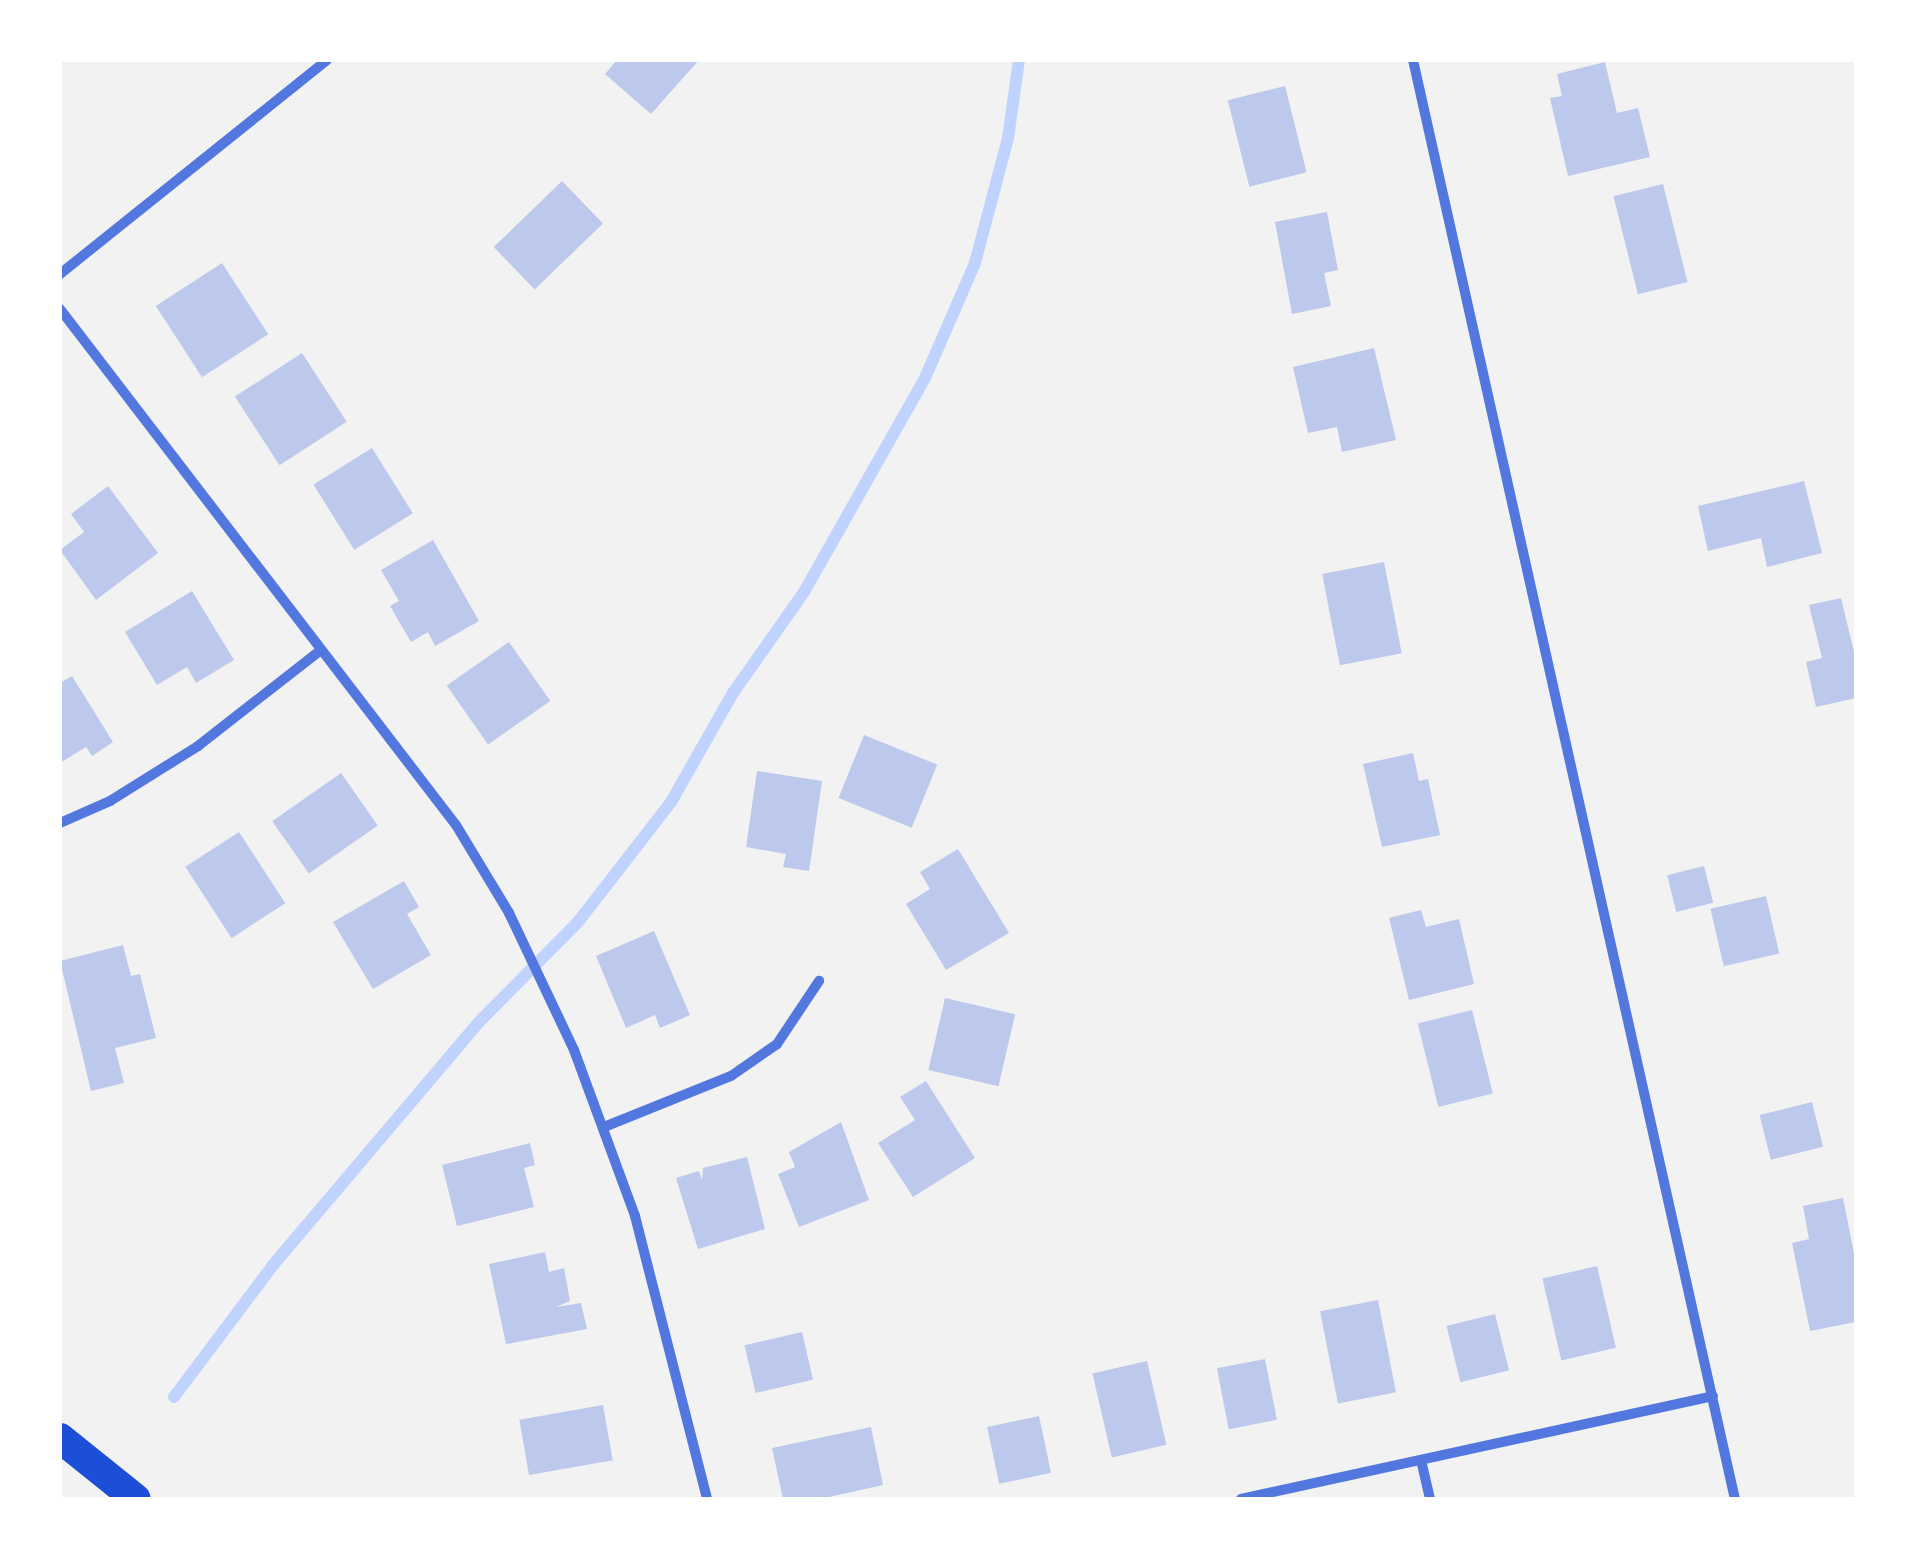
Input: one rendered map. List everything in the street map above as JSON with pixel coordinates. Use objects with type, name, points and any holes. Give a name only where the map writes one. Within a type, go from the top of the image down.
[{"type":"highway","points":[[60,1438],[136,1499]]},
{"type":"street","points":[[60,274],[326,60]]},
{"type":"street","points":[[1413,60],[1735,1499]]},
{"type":"street","points":[[60,309],[456,825],[509,912],[604,1127],[636,1216],[707,1499]]},
{"type":"street","points":[[60,822],[110,801],[198,746],[322,650]]},
{"type":"street","points":[[604,1127],[731,1076],[777,1044],[819,981]]},
{"type":"street","points":[[1241,1499],[1713,1396]]},
{"type":"street","points":[[1421,1460],[1430,1499]]},
{"type":"building","points":[[617,60],[699,60],[651,114],[605,74]]},
{"type":"building","points":[[1605,62],[1617,113],[1638,108],[1650,157],[1568,176],[1550,98],[1562,96],[1557,74]]},
{"type":"building","points":[[1285,86],[1307,172],[1249,187],[1228,100]]},
{"type":"building","points":[[562,181],[603,223],[535,289],[494,247]]},
{"type":"building","points":[[1663,184],[1687,282],[1638,294],[1614,196]]},
{"type":"building","points":[[1327,212],[1338,270],[1324,273],[1331,306],[1292,314],[1275,222]]},
{"type":"building","points":[[222,263],[268,334],[202,377],[156,306]]},
{"type":"building","points":[[1374,348],[1396,440],[1342,452],[1337,427],[1308,433],[1293,367]]},
{"type":"building","points":[[302,353],[347,422],[280,465],[235,397]]},
{"type":"building","points":[[372,448],[413,513],[354,550],[313,485]]},
{"type":"building","points":[[1804,481],[1822,553],[1767,567],[1761,538],[1708,551],[1698,506]]},
{"type":"building","points":[[108,486],[158,553],[96,600],[60,550],[84,532],[71,514]]},
{"type":"building","points":[[433,540],[479,621],[435,646],[428,632],[411,642],[390,606],[399,601],[381,570]]},
{"type":"building","points":[[1384,562],[1402,653],[1340,665],[1322,574]]},
{"type":"building","points":[[192,591],[234,660],[196,683],[187,667],[157,685],[125,632]]},
{"type":"building","points":[[1841,598],[1856,660],[1856,698],[1816,707],[1806,662],[1822,658],[1809,605]]},
{"type":"building","points":[[509,642],[550,701],[488,745],[447,686]]},
{"type":"building","points":[[72,676],[113,742],[92,756],[86,747],[60,763],[60,683]]},
{"type":"building","points":[[864,735],[937,765],[912,828],[839,798]]},
{"type":"building","points":[[1413,753],[1419,781],[1428,779],[1440,835],[1382,847],[1363,764]]},
{"type":"building","points":[[757,771],[822,781],[809,871],[783,867],[786,854],[746,847]]},
{"type":"building","points":[[341,773],[378,825],[309,874],[272,821]]},
{"type":"building","points":[[239,832],[285,903],[232,938],[185,867]]},
{"type":"building","points":[[958,849],[1009,933],[946,970],[906,904],[930,889],[920,872]]},
{"type":"building","points":[[1704,866],[1713,903],[1676,912],[1667,875]]},
{"type":"building","points":[[404,881],[419,907],[407,914],[431,955],[373,989],[333,922]]},
{"type":"building","points":[[1766,896],[1779,953],[1724,966],[1710,909]]},
{"type":"building","points":[[1421,910],[1426,927],[1459,919],[1474,984],[1409,1000],[1389,918]]},
{"type":"building","points":[[654,931],[690,1015],[660,1028],[655,1015],[626,1028],[596,956]]},
{"type":"building","points":[[123,945],[131,976],[140,974],[156,1038],[115,1048],[124,1083],[91,1091],[60,961]]},
{"type":"building","points":[[945,998],[1015,1014],[999,1086],[928,1070]]},
{"type":"building","points":[[1472,1010],[1493,1093],[1438,1107],[1418,1024]]},
{"type":"building","points":[[926,1081],[975,1158],[913,1197],[878,1143],[915,1120],[900,1097]]},
{"type":"building","points":[[1812,1102],[1823,1147],[1771,1160],[1760,1115]]},
{"type":"building","points":[[841,1122],[869,1200],[799,1227],[778,1174],[795,1167],[789,1152]]},
{"type":"building","points":[[530,1143],[535,1165],[524,1168],[534,1207],[457,1226],[442,1165]]},
{"type":"building","points":[[747,1157],[765,1229],[698,1249],[676,1178],[699,1171],[702,1180],[703,1168]]},
{"type":"building","points":[[1843,1198],[1856,1264],[1856,1322],[1810,1331],[1792,1243],[1809,1239],[1803,1206]]},
{"type":"building","points":[[545,1252],[549,1272],[564,1268],[570,1301],[556,1307],[581,1303],[587,1329],[506,1344],[489,1264]]},
{"type":"building","points":[[1597,1266],[1616,1348],[1561,1360],[1542,1279]]},
{"type":"building","points":[[1378,1300],[1396,1392],[1338,1404],[1320,1311]]},
{"type":"building","points":[[1495,1314],[1509,1370],[1461,1382],[1446,1326]]},
{"type":"building","points":[[802,1332],[813,1380],[756,1393],[745,1345]]},
{"type":"building","points":[[1265,1359],[1277,1420],[1229,1429],[1217,1368]]},
{"type":"building","points":[[1147,1361],[1166,1445],[1112,1457],[1092,1374]]},
{"type":"building","points":[[603,1405],[613,1460],[529,1475],[519,1420]]},
{"type":"building","points":[[1039,1416],[1051,1473],[999,1484],[987,1427]]},
{"type":"building","points":[[871,1427],[883,1485],[820,1499],[783,1499],[772,1448]]},
{"type":"waterway","points":[[174,1397],[273,1265],[480,1021],[578,922],[671,802],[733,693],[804,592],[925,378],[975,263],[1008,138],[1019,60]]}]
